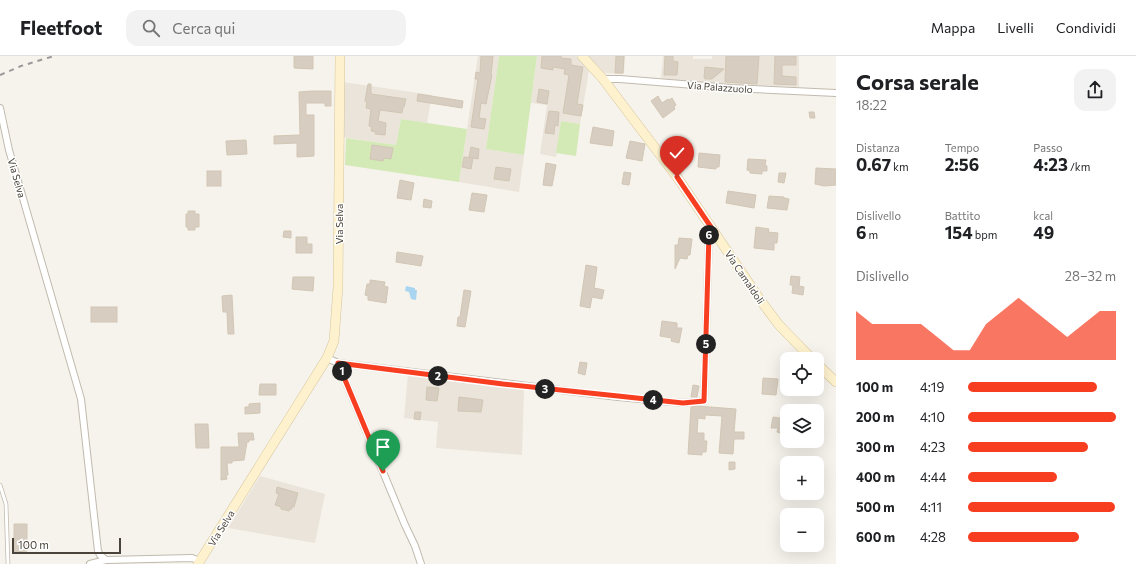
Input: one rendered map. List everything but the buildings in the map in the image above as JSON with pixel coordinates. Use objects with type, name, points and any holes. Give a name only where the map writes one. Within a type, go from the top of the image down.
[{"type":"street","name":"Via Selva","points":[[0,108],[9,150],[81,398],[98,551],[106,560],[192,558],[199,562],[327,358],[334,341],[338,287],[340,56]]},
{"type":"street","name":"Via Camaldoli","points":[[582,56],[603,79],[677,177],[761,301],[779,325],[805,352]]},
{"type":"street","name":"Via Palazzuolo","points":[[603,79],[836,93]]},
{"type":"street","points":[[327,358],[338,363],[496,383],[683,403],[704,401],[709,234],[713,230]]},
{"type":"street","points":[[338,363],[415,546],[421,564]]},
{"type":"street","points":[[824,371],[836,382]]},
{"type":"street","points":[[90,564],[106,560]]},
{"type":"lane","points":[[0,485],[6,504],[8,564]]},
{"type":"shaded area","points":[[478,56],[499,56],[486,149],[524,155],[519,192],[459,182]]},
{"type":"shaded area","points":[[537,56],[576,56],[589,71],[580,124],[561,121],[556,157],[540,154],[547,105],[531,103]]},
{"type":"shaded area","points":[[588,56],[625,56],[624,74],[605,73]]},
{"type":"shaded area","points":[[663,56],[693,56],[693,59],[712,59],[712,56],[799,56],[799,87],[689,82],[661,78]]},
{"type":"shaded area","points":[[343,82],[432,95],[427,123],[401,119],[396,145],[342,137]]},
{"type":"shaded area","points":[[408,374],[524,388],[522,455],[436,448],[438,422],[404,418]]},
{"type":"shaded area","points":[[260,476],[325,494],[315,543],[228,528]]},
{"type":"green space","points":[[499,56],[537,56],[524,155],[486,149]]},
{"type":"green space","points":[[401,119],[467,129],[459,182],[345,165],[346,138],[396,145]]},
{"type":"green space","points":[[561,121],[580,124],[576,156],[556,153]]},
{"type":"water","points":[[406,286],[417,290],[416,300],[411,299],[409,292],[405,291]]},
{"type":"railway","points":[[0,75],[21,66],[54,56]]},
{"type":"route","points":[[383,471],[338,363],[503,384],[683,403],[704,401],[709,234],[713,230],[677,177]]}]
